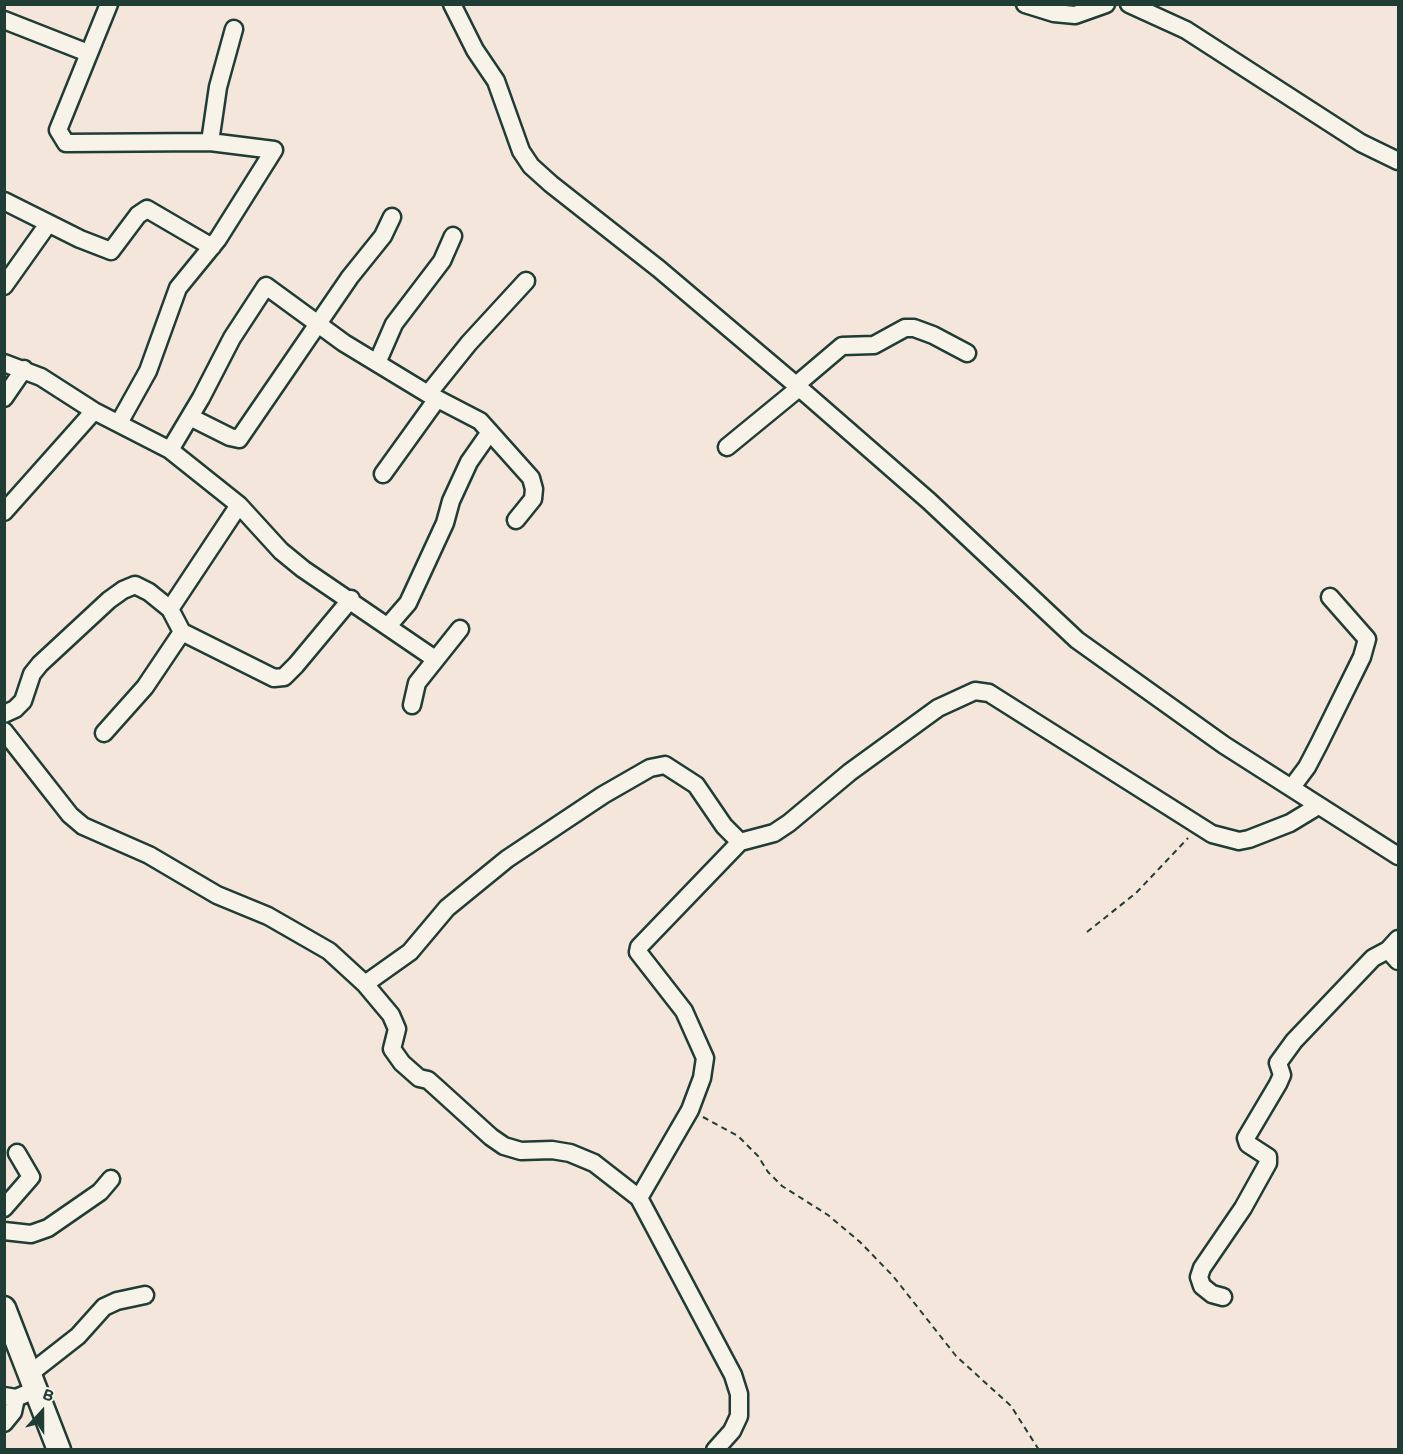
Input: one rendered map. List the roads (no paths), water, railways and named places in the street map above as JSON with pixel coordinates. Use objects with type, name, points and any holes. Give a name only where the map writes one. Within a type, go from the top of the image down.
[{"type":"main road","points":[[4,1308],[59,1449]]},
{"type":"street","points":[[109,4],[58,130],[66,143],[210,142],[274,150],[212,247],[178,288],[148,371],[119,423]]},
{"type":"street","points":[[1025,4],[1054,13],[1075,15],[1106,4]]},
{"type":"street","points":[[1129,4],[1186,30],[1361,143],[1398,161]]},
{"type":"street","points":[[454,6],[475,50],[496,81],[514,137],[531,166],[798,387],[929,501],[1077,640],[1224,745],[1398,856]]},
{"type":"street","points":[[4,20],[88,53]]},
{"type":"street","points":[[210,142],[218,87],[234,29]]},
{"type":"street","points":[[4,201],[48,224],[111,251],[138,215],[147,209],[212,247]]},
{"type":"street","points":[[190,417],[239,439],[317,324],[383,236],[392,217]]},
{"type":"street","points":[[8,275],[48,224]]},
{"type":"street","points":[[377,363],[394,324],[442,261],[453,236]]},
{"type":"street","points":[[383,474],[469,343],[526,281]]},
{"type":"street","points":[[170,450],[232,338],[266,286],[317,324],[377,363],[480,421],[531,478],[534,489],[533,499],[516,520]]},
{"type":"street","points":[[727,447],[842,346],[874,345],[905,328],[914,328],[967,353]]},
{"type":"street","points":[[4,363],[24,369],[94,411],[170,450],[239,506],[280,551],[435,659]]},
{"type":"street","points":[[4,398],[24,369]]},
{"type":"street","points":[[4,512],[94,411]]},
{"type":"street","points":[[388,626],[408,603],[445,523],[451,501],[469,462],[490,432]]},
{"type":"street","points":[[170,609],[239,506]]},
{"type":"street","points":[[4,714],[15,709],[23,701],[32,674],[40,664],[123,590],[135,585],[149,591],[170,609],[182,632],[274,678],[284,677],[351,599]]},
{"type":"street","points":[[1292,787],[1307,767],[1319,744],[1362,657],[1367,639],[1330,597]]},
{"type":"street","points":[[411,705],[417,683],[460,629]]},
{"type":"street","points":[[104,734],[145,687],[182,632]]},
{"type":"street","points":[[639,1198],[690,1110],[702,1078],[705,1058],[702,1046],[684,1011],[638,952],[639,946],[740,842],[774,833],[918,720],[959,697],[983,691],[1174,809],[1198,827],[1212,834],[1239,841],[1290,823],[1318,806]]},
{"type":"street","points":[[4,731],[70,815],[83,826],[149,855],[217,895],[246,905],[329,951],[365,984],[391,1015],[398,1029],[392,1049],[402,1063],[419,1078],[428,1080],[491,1137],[504,1146],[521,1151],[552,1150],[578,1156],[594,1163],[639,1198],[733,1375],[740,1394],[739,1416],[732,1431],[715,1449]]},
{"type":"street","points":[[365,984],[410,952],[447,908],[507,859],[650,768],[665,765],[696,785],[724,826],[740,842]]},
{"type":"street","points":[[1223,1297],[1212,1294],[1202,1286],[1199,1277],[1202,1268],[1243,1208],[1268,1163],[1268,1157],[1248,1144],[1246,1138],[1282,1075],[1278,1064],[1294,1041],[1373,958],[1395,950]]},
{"type":"street","points":[[4,1208],[31,1178],[17,1153]]},
{"type":"street","points":[[4,1231],[31,1234],[48,1228],[100,1192],[111,1179]]},
{"type":"street","points":[[4,1423],[13,1412],[10,1397],[34,1381],[104,1307],[117,1301],[145,1295]]}]
